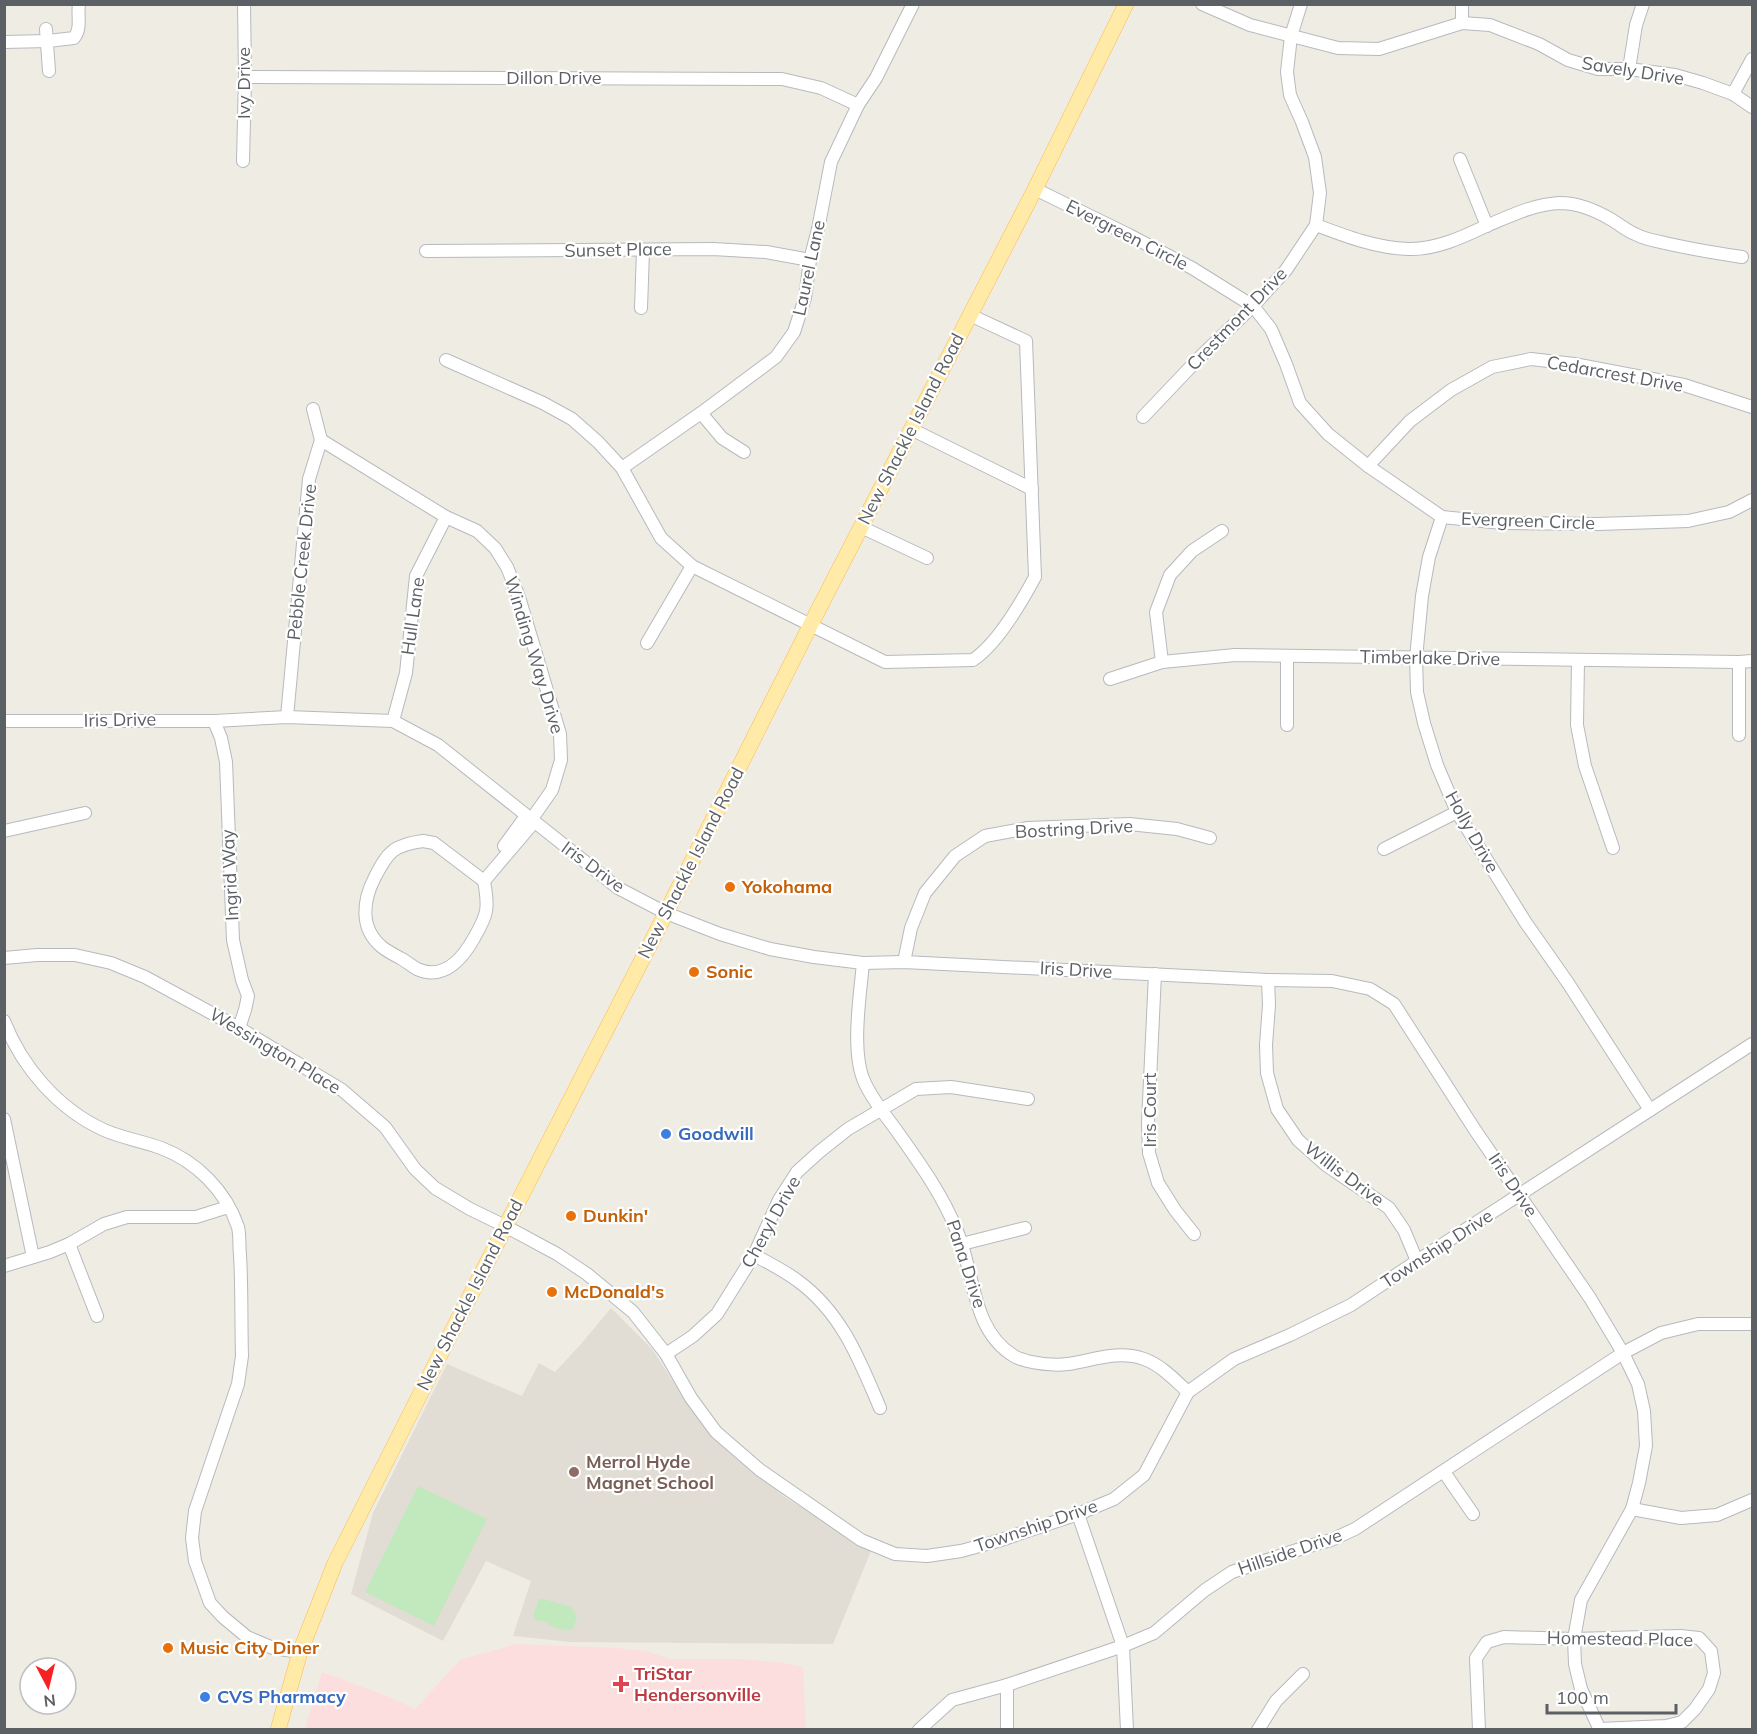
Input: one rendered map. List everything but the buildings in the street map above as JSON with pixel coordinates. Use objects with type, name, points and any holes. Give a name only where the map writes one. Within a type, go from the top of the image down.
[{"type":"main road","name":"New Shackle Island Road","points":[[278,1730],[300,1652],[335,1563],[810,626],[1035,189],[1126,4]]},
{"type":"street","points":[[4,42],[47,35],[74,38],[79,27],[78,4]]},
{"type":"street","name":"Ivy Drive","points":[[243,161],[244,4]]},
{"type":"street","name":"Laurel Lane","points":[[622,468],[776,357],[794,332],[805,298],[810,260],[831,162],[858,105],[881,69],[913,4]]},
{"type":"street","name":"Savely Drive","points":[[1202,4],[1250,25],[1338,48],[1379,49],[1462,23],[1490,25],[1539,44],[1568,60],[1598,69],[1629,69],[1675,75],[1733,94],[1752,107]]},
{"type":"street","name":"Crestmont Drive","points":[[1143,417],[1286,270],[1316,225],[1320,193],[1315,157],[1290,95],[1287,72],[1291,36],[1301,4]]},
{"type":"street","points":[[1462,4],[1462,23]]},
{"type":"street","points":[[1629,69],[1636,25],[1643,4]]},
{"type":"street","points":[[47,35],[49,71]]},
{"type":"street","points":[[1733,94],[1752,59]]},
{"type":"street","name":"Dillon Drive","points":[[245,77],[782,79],[821,88],[858,105]]},
{"type":"street","points":[[1460,159],[1487,226]]},
{"type":"street","name":"Evergreen Circle","points":[[1035,189],[1192,268],[1253,306],[1271,329],[1300,404],[1328,434],[1368,466],[1442,516],[1502,523],[1598,524],[1688,521],[1729,512],[1752,500]]},
{"type":"street","points":[[1316,225],[1346,237],[1378,245],[1409,249],[1437,245],[1534,207],[1561,203],[1587,208],[1609,218],[1635,235],[1684,248],[1742,257]]},
{"type":"street","name":"Sunset Place","points":[[426,251],[713,249],[766,252],[810,260]]},
{"type":"street","points":[[641,308],[643,251]]},
{"type":"street","points":[[446,360],[534,398],[572,419],[622,468],[662,538],[692,566],[885,662],[974,660],[990,645],[1020,603],[1035,577],[1026,341],[970,315]]},
{"type":"street","name":"Cedarcrest Drive","points":[[1368,466],[1410,421],[1452,390],[1492,367],[1531,359],[1574,364],[1684,385],[1752,407]]},
{"type":"street","points":[[313,409],[321,440]]},
{"type":"street","points":[[701,413],[722,438],[744,452]]},
{"type":"street","points":[[911,429],[1032,489]]},
{"type":"street","name":"Winding Way Drive","points":[[321,440],[446,517],[477,531],[495,548],[507,567],[519,597],[560,734],[561,760],[552,790],[482,879]]},
{"type":"street","name":"Pebble Creek Drive","points":[[287,717],[309,479],[321,440]]},
{"type":"street","name":"Holly Drive","points":[[1442,516],[1428,557],[1416,658],[1418,692],[1424,723],[1437,765],[1457,812],[1526,923],[1568,983],[1650,1110]]},
{"type":"street","name":"Hull Lane","points":[[393,721],[406,674],[416,576],[446,517]]},
{"type":"street","points":[[861,527],[927,558]]},
{"type":"street","points":[[1162,662],[1156,612],[1170,575],[1192,551],[1222,531]]},
{"type":"street","points":[[646,643],[692,566]]},
{"type":"street","name":"Timberlake Drive","points":[[1110,679],[1162,662],[1235,655],[1752,661]]},
{"type":"street","points":[[1287,656],[1287,725]]},
{"type":"street","points":[[1578,660],[1577,725],[1585,766],[1613,848]]},
{"type":"street","points":[[1739,662],[1739,735]]},
{"type":"street","name":"Iris Drive","points":[[4,721],[214,721],[287,717],[393,721],[438,745],[618,888],[666,913],[720,934],[770,949],[863,963],[904,962],[1268,980],[1332,981],[1370,989],[1394,1004],[1519,1195],[1564,1258],[1623,1353],[1638,1384],[1644,1411],[1646,1446],[1632,1509],[1581,1600],[1574,1639],[1575,1664],[1581,1689],[1600,1729]]},
{"type":"street","name":"Ingrid Way","points":[[214,721],[221,738],[226,762],[233,940],[248,996],[238,1028]]},
{"type":"street","points":[[1384,849],[1457,812]]},
{"type":"street","points":[[4,831],[85,813]]},
{"type":"street","name":"Bostring Drive","points":[[904,962],[911,928],[925,893],[955,856],[985,836],[1028,828],[1129,825],[1177,829],[1210,838]]},
{"type":"street","points":[[423,841],[434,843],[482,879],[488,906],[486,914],[466,953],[449,968],[429,972],[418,969],[381,947],[370,931],[364,908],[369,889],[387,854],[400,847],[423,841]]},
{"type":"street","name":"Wessington Place","points":[[4,958],[75,955],[111,963],[145,977],[238,1028],[342,1090],[385,1127],[415,1169],[435,1188],[505,1226]]},
{"type":"street","name":"Pana Drive","points":[[863,963],[857,1045],[863,1080],[880,1109],[934,1185],[950,1215],[962,1244],[974,1296],[986,1325],[998,1343],[1016,1358],[1043,1365],[1067,1364],[1119,1355],[1145,1359],[1169,1373],[1188,1392]]},
{"type":"street","name":"Iris Court","points":[[1155,974],[1148,1123],[1149,1154],[1158,1183],[1194,1234]]},
{"type":"street","name":"Willis Drive","points":[[1268,980],[1267,1072],[1277,1109],[1299,1140],[1326,1165],[1389,1208],[1404,1230],[1417,1261]]},
{"type":"street","points":[[4,1021],[25,1061],[41,1082],[65,1105],[103,1129],[162,1148],[186,1161],[202,1172],[218,1190],[228,1207],[238,1229],[242,1356],[238,1384],[195,1511],[192,1538],[195,1561],[210,1603],[223,1617],[247,1637],[273,1648],[300,1652]]},
{"type":"street","name":"Township Drive","points":[[505,1226],[587,1274],[635,1315],[666,1354],[691,1398],[716,1432],[760,1470],[861,1540],[895,1554],[927,1556],[961,1551],[998,1541],[1078,1514],[1114,1499],[1144,1475],[1188,1392],[1234,1359],[1351,1305],[1752,1044]]},
{"type":"street","name":"Cheryl Drive","points":[[666,1354],[693,1336],[717,1314],[754,1255],[779,1200],[797,1172],[848,1129],[916,1089],[951,1087],[1028,1099]]},
{"type":"street","points":[[4,1119],[9,1159],[33,1257]]},
{"type":"street","points":[[4,1266],[50,1252],[104,1224],[127,1217],[196,1217],[228,1207]]},
{"type":"street","points":[[962,1244],[1025,1228]]},
{"type":"street","points":[[69,1244],[97,1316]]},
{"type":"street","points":[[754,1255],[798,1281],[818,1298],[836,1319],[853,1346],[880,1408]]},
{"type":"street","name":"Hillside Drive","points":[[919,1730],[952,1700],[1007,1685],[1123,1646],[1154,1633],[1205,1590],[1232,1572],[1306,1546],[1331,1540],[1355,1529],[1623,1353],[1661,1333],[1698,1324],[1752,1324]]},
{"type":"street","points":[[1444,1472],[1473,1514]]},
{"type":"street","points":[[1632,1509],[1681,1518],[1717,1515],[1752,1500]]},
{"type":"street","points":[[1078,1514],[1123,1646],[1127,1730]]},
{"type":"street","name":"Homestead Place","points":[[1479,1730],[1476,1658],[1486,1642],[1504,1637],[1574,1639],[1680,1636],[1699,1638],[1712,1651],[1714,1673],[1709,1689],[1695,1709],[1682,1722],[1666,1726],[1600,1729]]},
{"type":"street","points":[[1258,1730],[1276,1701],[1304,1674]]},
{"type":"street","points":[[1007,1685],[1007,1730]]},
{"type":"shaded area","name":"Merrol Hyde Magnet School","points":[[611,1308],[652,1349],[694,1413],[724,1447],[786,1498],[871,1551],[833,1644],[571,1642],[513,1636],[531,1581],[486,1561],[443,1641],[351,1594],[373,1513],[447,1364],[522,1396],[539,1363],[555,1372]]},
{"type":"shaded area","name":"TriStar Hendersonville","points":[[516,1644],[616,1648],[646,1651],[670,1659],[739,1659],[778,1662],[803,1667],[806,1729],[305,1729],[322,1672],[415,1709],[460,1660]]},
{"type":"green space","points":[[418,1486],[487,1519],[434,1626],[365,1592]]},
{"type":"green space","points":[[539,1599],[572,1607],[577,1617],[573,1629],[560,1629],[548,1622],[535,1620],[533,1616]]},
{"type":"place","name":"Yokohama","points":[[730,887]]},
{"type":"place","name":"Sonic","points":[[694,972]]},
{"type":"place","name":"Goodwill","points":[[666,1134]]},
{"type":"place","name":"Dunkin'","points":[[571,1216]]},
{"type":"place","name":"McDonald's","points":[[552,1292]]},
{"type":"place","name":"Merrol Hyde Magnet School","points":[[574,1472]]},
{"type":"place","name":"Music City Diner","points":[[168,1648]]},
{"type":"place","name":"TriStar Hendersonville","points":[[621,1684]]},
{"type":"place","name":"CVS Pharmacy","points":[[205,1697]]}]
